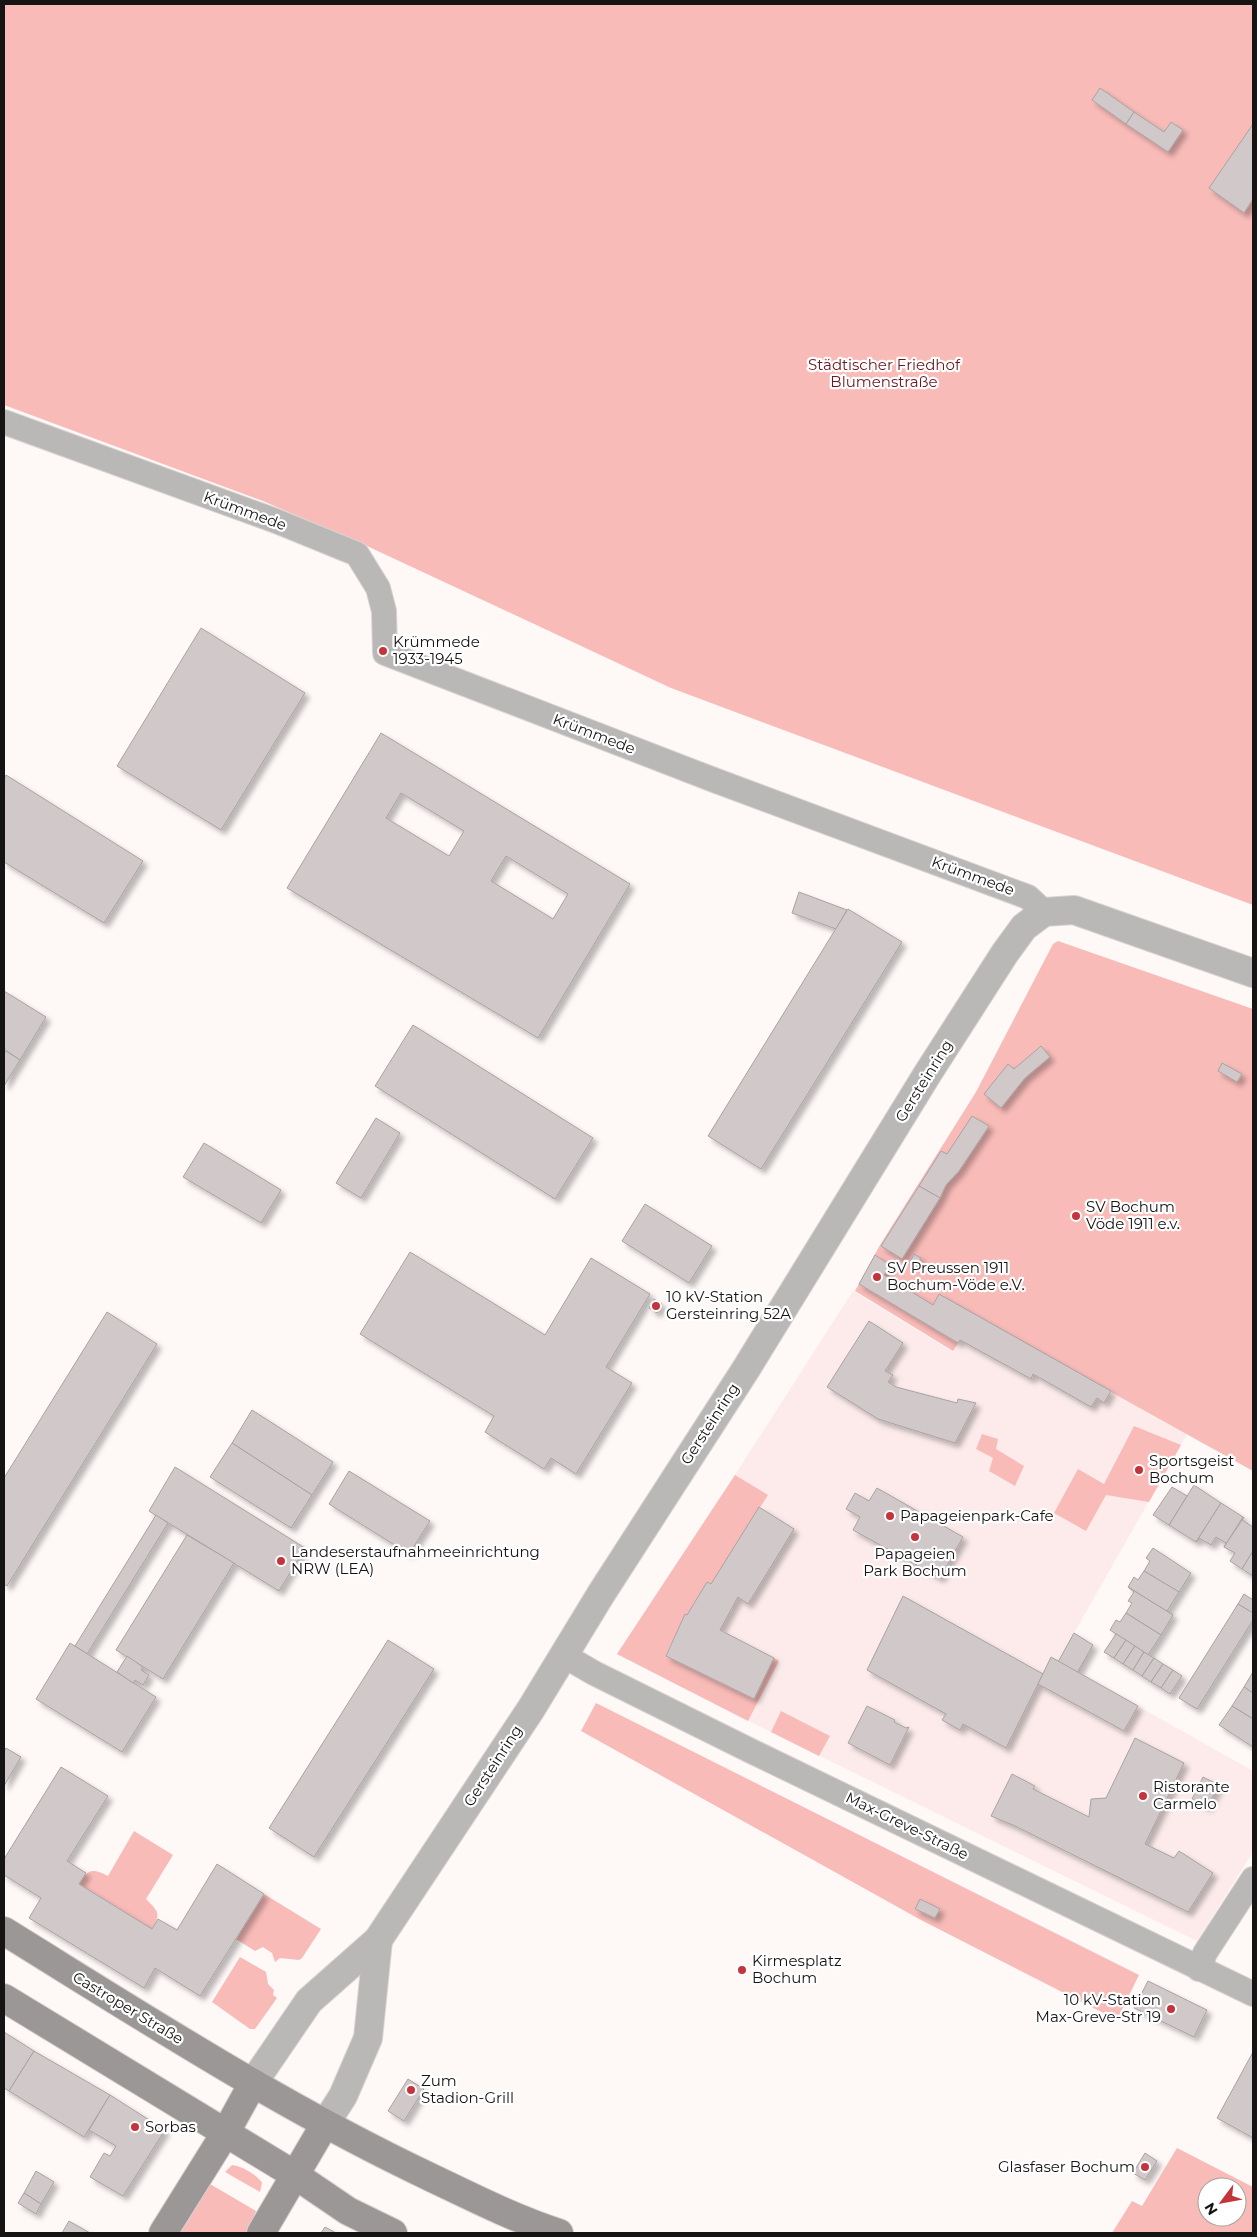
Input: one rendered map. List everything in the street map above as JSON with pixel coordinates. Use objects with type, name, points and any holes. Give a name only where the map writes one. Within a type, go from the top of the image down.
[{"type":"main road","name":"Castroper Straße","points":[[4,1931],[253,2083],[380,2154],[483,2202],[559,2233]]},
{"type":"main road","points":[[4,1998],[226,2132],[348,2211],[393,2233]]},
{"type":"main road","points":[[163,2233],[226,2132],[253,2083]]},
{"type":"main road","points":[[261,2233],[325,2124]]},
{"type":"street","name":"Krümmede","points":[[4,422],[276,522],[357,554],[378,588],[384,611],[385,653],[714,780],[1028,897],[1044,912]]},
{"type":"street","points":[[1044,912],[1074,910],[1253,974]]},
{"type":"street","name":"Gersteinring","points":[[253,2083],[309,2001],[378,1940],[531,1709],[563,1655],[751,1360],[1005,952],[1024,927],[1044,912]]},
{"type":"street","name":"Max-Greve-Straße","points":[[563,1655],[618,1685],[1253,1994]]},
{"type":"street","points":[[1200,1969],[1206,1952],[1253,1879]]},
{"type":"street","name":"Gersteinring","points":[[325,2124],[343,2096],[368,2038],[378,1940]]},
{"type":"shaded area","points":[[853,1291],[953,1352],[975,1316],[1187,1434],[1074,1633],[1094,1645],[1079,1673],[1253,1771],[1253,1852],[1197,1941],[761,1727],[617,1654]]},
{"type":"green space","name":"Städtischer Friedhof Blumenstraße","points":[[4,4],[1253,4],[1253,905],[671,688],[367,546],[263,501],[4,405]]},
{"type":"green space","name":"SV Bochum Vöde 1911 e.v.","points":[[1058,941],[1253,1009],[1253,1471],[976,1317],[953,1351],[855,1291],[880,1245],[976,1092],[1053,944]]},
{"type":"green space","name":"Sportsgeist Bochum","points":[[1134,1426],[1181,1445],[1149,1502],[1106,1495],[1086,1531],[1054,1513],[1078,1469],[1104,1484]]},
{"type":"green space","points":[[982,1434],[998,1439],[996,1449],[1024,1466],[1015,1486],[989,1471],[993,1458],[976,1449]]},
{"type":"green space","points":[[735,1475],[768,1495],[711,1584],[707,1582],[687,1615],[685,1614],[666,1655],[677,1661],[774,1658],[779,1661],[748,1721],[617,1654]]},
{"type":"green space","points":[[596,1703],[1139,1975],[1117,2020],[921,1920],[581,1731]]},
{"type":"green space","points":[[781,1711],[830,1736],[819,1756],[771,1732]]},
{"type":"green space","points":[[134,1831],[173,1855],[146,1899],[157,1913],[157,1920],[152,1929],[79,1884],[85,1875],[91,1871],[108,1876]]},
{"type":"green space","points":[[264,1894],[321,1929],[299,1960],[280,1958],[275,1962],[272,1953],[263,1947],[255,1951],[236,1939]]},
{"type":"green space","points":[[240,1957],[266,1972],[268,1984],[274,1990],[273,1995],[277,1998],[255,2029],[250,2029],[212,2002]]},
{"type":"green space","points":[[1177,2148],[1234,2177],[1197,2177],[1197,2227],[1247,2227],[1247,2184],[1253,2187],[1253,2233],[1112,2233],[1132,2201],[1142,2206]]},
{"type":"green space","points":[[232,2165],[245,2169],[257,2177],[262,2183],[260,2192],[225,2172]]},
{"type":"green space","points":[[210,2184],[256,2211],[247,2233],[177,2233]]},
{"type":"building","points":[[1100,88],[1134,112],[1126,124],[1092,100]]},
{"type":"building","points":[[1134,112],[1164,132],[1171,122],[1183,130],[1168,152],[1126,124]]},
{"type":"building","points":[[1253,124],[1253,199],[1244,213],[1209,188]]},
{"type":"building","points":[[201,628],[305,693],[221,830],[117,766]]},
{"type":"building","points":[[381,733],[630,884],[538,1038],[287,888]],"holes":[[[401,793],[464,831],[449,856],[386,818]],[[506,856],[568,894],[553,919],[491,881]]]},
{"type":"building","points":[[6,775],[143,861],[104,923],[4,862],[4,779]]},
{"type":"building","points":[[799,892],[847,910],[836,929],[792,913]]},
{"type":"building","points":[[848,909],[902,942],[761,1169],[708,1136]]},
{"type":"building","points":[[4,991],[46,1017],[20,1060],[4,1049]]},
{"type":"building","points":[[413,1025],[593,1138],[555,1199],[375,1086]]},
{"type":"building","points":[[1041,1046],[1050,1057],[1025,1078],[1001,1108],[984,1094],[1008,1064],[1014,1069]]},
{"type":"building","points":[[6,1051],[20,1060],[4,1086],[4,1054]]},
{"type":"building","points":[[1222,1063],[1242,1074],[1237,1082],[1218,1071]]},
{"type":"building","points":[[972,1116],[989,1126],[959,1171],[946,1185],[940,1198],[919,1186],[941,1151],[947,1154]]},
{"type":"building","points":[[376,1118],[400,1133],[361,1198],[336,1183]]},
{"type":"building","points":[[204,1143],[281,1190],[261,1223],[183,1177]]},
{"type":"building","points":[[919,1186],[940,1198],[902,1259],[881,1246]]},
{"type":"building","points":[[645,1204],[712,1246],[689,1283],[622,1241]]},
{"type":"building","points":[[410,1252],[545,1335],[591,1258],[650,1294],[606,1367],[632,1383],[576,1474],[551,1458],[544,1469],[485,1432],[494,1416],[360,1334]]},
{"type":"building","points":[[914,1254],[921,1258],[916,1266],[910,1262]]},
{"type":"building","points":[[875,1255],[890,1265],[884,1275],[933,1305],[939,1294],[1111,1391],[1104,1403],[1097,1398],[1091,1407],[1033,1374],[1031,1379],[960,1340],[958,1343],[859,1284]]},
{"type":"building","name":"10 kV-Station Gersteinring 52A","points":[[654,1299],[662,1304],[657,1313],[649,1308]]},
{"type":"building","points":[[107,1312],[157,1344],[7,1586],[4,1584],[4,1478]]},
{"type":"building","points":[[869,1321],[903,1343],[885,1371],[893,1375],[888,1382],[896,1387],[957,1403],[958,1399],[976,1403],[955,1443],[878,1419],[827,1387]]},
{"type":"building","points":[[252,1410],[333,1462],[312,1495],[232,1443]]},
{"type":"building","points":[[232,1443],[312,1495],[291,1528],[210,1477]]},
{"type":"building","points":[[175,1467],[305,1548],[279,1591],[149,1511]]},
{"type":"building","points":[[349,1471],[430,1521],[409,1554],[329,1504]]},
{"type":"building","points":[[1194,1485],[1221,1503],[1196,1542],[1169,1525]]},
{"type":"building","points":[[1172,1487],[1187,1496],[1169,1525],[1153,1515]]},
{"type":"building","points":[[877,1488],[963,1537],[940,1578],[853,1530],[860,1517],[846,1509],[855,1493],[869,1501]]},
{"type":"building","points":[[1221,1503],[1243,1517],[1224,1547],[1226,1543],[1216,1537],[1211,1545],[1199,1538],[1196,1542]]},
{"type":"building","points":[[759,1507],[794,1529],[748,1604],[738,1597],[720,1630],[774,1658],[754,1699],[666,1656],[685,1614],[687,1615],[707,1582],[711,1584]]},
{"type":"building","points":[[156,1515],[168,1523],[87,1654],[75,1646]]},
{"type":"building","points":[[1242,1520],[1253,1527],[1253,1551],[1242,1569],[1230,1561],[1235,1553],[1224,1547]]},
{"type":"building","points":[[187,1535],[234,1563],[163,1679],[116,1650]]},
{"type":"building","points":[[1153,1548],[1191,1573],[1179,1592],[1144,1571],[1150,1561],[1146,1558]]},
{"type":"building","points":[[1253,1551],[1253,1576],[1242,1569]]},
{"type":"building","points":[[1144,1571],[1179,1592],[1167,1611],[1173,1615],[1128,1587],[1134,1577],[1138,1580]]},
{"type":"building","points":[[1128,1587],[1173,1615],[1161,1635],[1126,1613],[1132,1603],[1128,1601],[1134,1592]]},
{"type":"building","points":[[1244,1594],[1253,1600],[1253,1613],[1238,1604]]},
{"type":"building","points":[[903,1596],[1043,1674],[1006,1748],[963,1724],[960,1730],[942,1720],[946,1714],[867,1670]]},
{"type":"building","points":[[1238,1604],[1253,1613],[1253,1620],[1197,1709],[1179,1698]]},
{"type":"building","points":[[1126,1613],[1161,1635],[1148,1655],[1110,1630],[1116,1620],[1120,1622]]},
{"type":"building","points":[[1074,1633],[1093,1645],[1077,1673],[1058,1662]]},
{"type":"building","points":[[1116,1634],[1126,1640],[1114,1658],[1104,1652]]},
{"type":"building","points":[[388,1640],[434,1669],[314,1857],[269,1828]]},
{"type":"building","points":[[1126,1640],[1135,1646],[1123,1664],[1114,1658]]},
{"type":"building","points":[[70,1643],[156,1697],[122,1752],[36,1699]]},
{"type":"building","points":[[1135,1646],[1144,1652],[1133,1670],[1123,1664]]},
{"type":"building","points":[[1144,1652],[1154,1658],[1142,1676],[1133,1670]]},
{"type":"building","points":[[127,1656],[143,1667],[141,1670],[149,1675],[143,1685],[135,1680],[133,1683],[117,1672]]},
{"type":"building","points":[[1051,1657],[1138,1706],[1124,1731],[1038,1684]]},
{"type":"building","points":[[1154,1658],[1163,1664],[1151,1682],[1142,1676]]},
{"type":"building","points":[[1163,1664],[1173,1670],[1161,1688],[1151,1682]]},
{"type":"building","points":[[1173,1670],[1182,1676],[1170,1694],[1161,1688]]},
{"type":"building","points":[[1253,1672],[1253,1693],[1244,1687]]},
{"type":"building","points":[[1244,1687],[1253,1693],[1253,1719],[1232,1706]]},
{"type":"building","points":[[867,1706],[895,1720],[894,1722],[906,1728],[909,1727],[890,1765],[848,1743]]},
{"type":"building","points":[[1232,1706],[1253,1719],[1253,1747],[1219,1725]]},
{"type":"building","points":[[1135,1738],[1184,1763],[1145,1844],[1174,1858],[1179,1851],[1213,1873],[1188,1912],[1015,1826],[991,1816],[1012,1774],[1035,1786],[1033,1789],[1089,1817],[1091,1799],[1106,1798]]},
{"type":"building","points":[[6,1748],[21,1757],[4,1786],[4,1752]]},
{"type":"building","points":[[61,1767],[108,1796],[67,1861],[86,1873],[79,1884],[152,1929],[158,1919],[177,1930],[217,1864],[264,1894],[200,1996],[155,1968],[144,1988],[29,1918],[41,1898],[4,1875],[4,1859]]},
{"type":"building","points":[[1203,1777],[1219,1785],[1207,1807],[1192,1799]]},
{"type":"building","points":[[920,1899],[940,1909],[935,1918],[915,1909]]},
{"type":"building","name":"10 kV-Station Max-Greve-Str 19","points":[[1148,1981],[1207,2010],[1194,2037],[1134,2008]]},
{"type":"building","points":[[4,2032],[34,2051],[9,2091],[4,2088]]},
{"type":"building","points":[[34,2051],[110,2095],[84,2137],[9,2091]]},
{"type":"building","points":[[1253,2052],[1253,2138],[1217,2118]]},
{"type":"building","points":[[408,2079],[424,2089],[404,2121],[388,2111]]},
{"type":"building","points":[[110,2095],[165,2130],[123,2196],[90,2177],[104,2153],[110,2156],[116,2146],[89,2130]]},
{"type":"building","name":"Glasfaser Bochum","points":[[1145,2153],[1157,2161],[1145,2180],[1133,2173]]},
{"type":"building","points":[[36,2171],[54,2182],[41,2204],[24,2193]]},
{"type":"building","points":[[24,2193],[41,2204],[36,2214],[18,2203]]},
{"type":"building","points":[[69,2221],[90,2233],[62,2233]]},
{"type":"building","points":[[325,2227],[336,2233],[321,2233]]},
{"type":"place","name":"Krümmede 1933-1945","points":[[383,651]]},
{"type":"place","name":"SV Bochum Vöde 1911 e.v.","points":[[1076,1216]]},
{"type":"place","name":"SV Preussen 1911 Bochum-Vöde e.V.","points":[[877,1277]]},
{"type":"place","name":"10 kV-Station Gersteinring 52A","points":[[656,1306]]},
{"type":"place","name":"Sportsgeist Bochum","points":[[1139,1470]]},
{"type":"place","name":"Papageienpark-Cafe","points":[[890,1516]]},
{"type":"place","name":"Papageien Park Bochum","points":[[915,1537]]},
{"type":"place","name":"Landeserstaufnahmeeinrichtung NRW (LEA)","points":[[281,1561]]},
{"type":"place","name":"Ristorante Carmelo","points":[[1143,1796]]},
{"type":"place","name":"Kirmesplatz Bochum","points":[[742,1970]]},
{"type":"place","name":"10 kV-Station Max-Greve-Str 19","points":[[1171,2009]]},
{"type":"place","name":"Zum Stadion-Grill","points":[[411,2090]]},
{"type":"place","name":"Sorbas","points":[[135,2127]]},
{"type":"place","name":"Glasfaser Bochum","points":[[1145,2167]]}]
